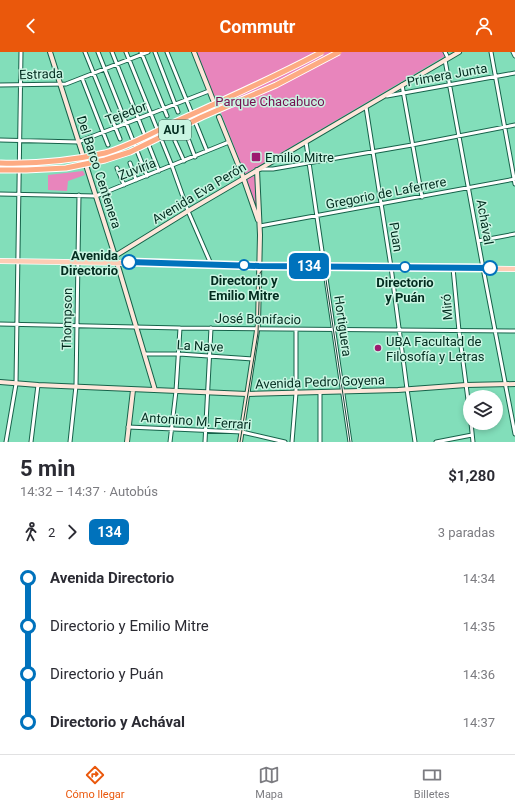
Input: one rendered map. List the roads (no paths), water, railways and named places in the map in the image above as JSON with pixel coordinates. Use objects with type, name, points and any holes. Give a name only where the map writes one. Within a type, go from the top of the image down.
[{"type":"highway","name":"AU1","points":[[0,163],[29,164],[64,161],[106,152],[128,145],[221,102],[322,52]]},
{"type":"highway","name":"AU1","points":[[0,170],[66,168],[105,160],[130,152],[202,117],[276,85],[339,52]]},
{"type":"main road","points":[[0,260],[259,266],[515,269]]},
{"type":"street","points":[[6,442],[16,384],[22,85],[21,52]]},
{"type":"street","name":"Del Barco Centenera","points":[[50,52],[117,262],[155,390]]},
{"type":"street","points":[[85,52],[120,139]]},
{"type":"street","points":[[98,52],[147,176]]},
{"type":"street","points":[[112,52],[159,171]]},
{"type":"street","points":[[126,52],[172,166],[188,211],[211,264]]},
{"type":"street","name":"Estrada","points":[[0,85],[66,84],[129,60],[142,53],[148,52]]},
{"type":"street","points":[[155,52],[178,112]]},
{"type":"street","points":[[167,52],[207,151]]},
{"type":"street","points":[[194,52],[213,100]]},
{"type":"street","name":"Achával","points":[[445,52],[482,268],[515,434]]},
{"type":"street","name":"Avenida Eva Perón","points":[[115,256],[188,211],[459,52]]},
{"type":"street","points":[[491,52],[515,184]]},
{"type":"street","points":[[513,52],[515,56]]},
{"type":"street","points":[[142,53],[167,116]]},
{"type":"street","name":"Primera Junta","points":[[383,96],[515,73]]},
{"type":"street","points":[[82,78],[102,133],[108,145]]},
{"type":"street","points":[[402,85],[422,197]]},
{"type":"street","name":"Tejedor","points":[[0,140],[78,142],[209,91]]},
{"type":"street","name":"Puan","points":[[366,106],[391,267],[415,442]]},
{"type":"street","points":[[219,117],[244,178],[260,226]]},
{"type":"street","points":[[240,442],[257,329],[260,226],[258,170],[273,169],[373,152],[515,124]]},
{"type":"street","points":[[187,136],[195,156]]},
{"type":"street","points":[[175,141],[184,161]]},
{"type":"street","name":"Zuviría","points":[[0,194],[96,196],[229,142]]},
{"type":"street","name":"Hortiguera","points":[[306,142],[350,442]]},
{"type":"street","points":[[130,163],[136,180]]},
{"type":"street","points":[[117,168],[124,185]]},
{"type":"street","name":"Gregorio de Laferrere","points":[[260,226],[381,205],[515,179]]},
{"type":"street","name":"Thompson","points":[[70,442],[78,386],[76,325],[79,195]]},
{"type":"street","points":[[478,241],[515,234]]},
{"type":"street","name":"Miró","points":[[453,268],[467,390]]},
{"type":"street","name":"José Bonifacio","points":[[0,324],[296,330],[515,331]]},
{"type":"street","points":[[170,442],[176,391],[180,328]]},
{"type":"street","points":[[205,442],[211,328]]},
{"type":"street","points":[[292,442],[296,393],[296,330]]},
{"type":"street","name":"La Nave","points":[[145,354],[179,354],[253,359]]},
{"type":"street","name":"Avenida Pedro Goyena","points":[[0,382],[78,386],[113,390],[126,389],[248,394],[320,393],[466,385],[515,384]]},
{"type":"street","points":[[31,442],[38,385]]},
{"type":"street","points":[[127,442],[133,390]]},
{"type":"street","points":[[320,393],[320,442]]},
{"type":"street","name":"Antonino M. Ferrari","points":[[128,427],[242,432],[285,442]]},
{"type":"street","points":[[472,430],[473,442]]},
{"type":"street","points":[[436,442],[472,435]]},
{"type":"tram line","points":[[240,442],[258,333],[260,273],[265,266],[270,265],[302,265],[317,267],[322,268],[325,273],[350,442]]},
{"type":"place","name":"Emilio Mitre","points":[[256,157]]},
{"type":"place","name":"Avenida Directorio","points":[[129,262]]},
{"type":"place","name":"Directorio y Emilio Mitre","points":[[244,265]]},
{"type":"place","name":"Directorio y Puán","points":[[405,267]]},
{"type":"place","name":"UBA Facultad de Filosofía y Letras","points":[[378,348]]},
{"type":"park label","name":"Parque Chacabuco","points":[[270,101]]}]
